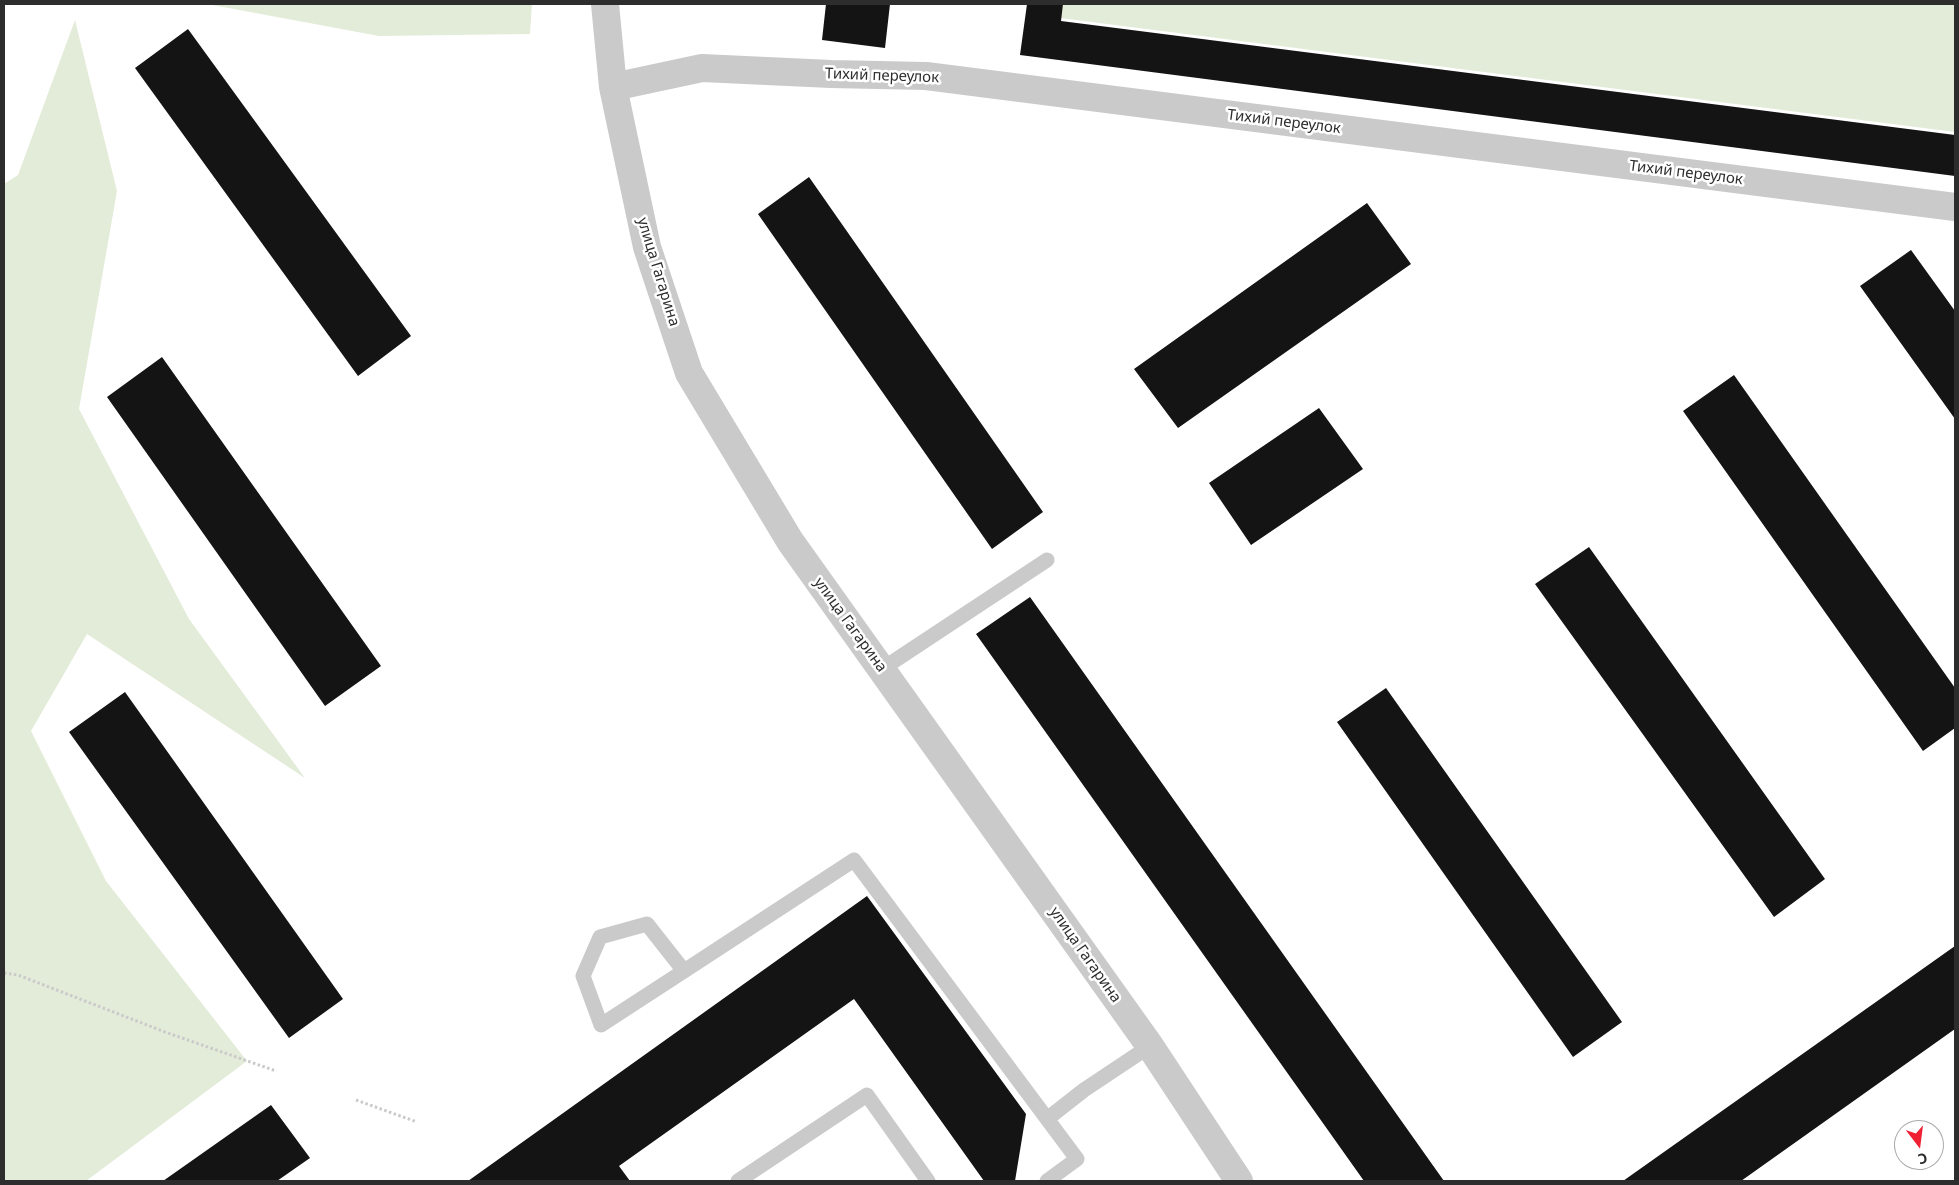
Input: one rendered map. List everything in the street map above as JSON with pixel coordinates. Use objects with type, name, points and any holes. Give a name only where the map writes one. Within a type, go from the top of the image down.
[{"type":"street","name":"улица Гагарина","points":[[605,4],[613,87],[647,246],[690,373],[790,541],[1150,1046],[1238,1181]]},
{"type":"street","name":"Тихий переулок","points":[[613,87],[702,68],[926,76],[1955,207]]},
{"type":"lane","points":[[882,669],[1047,560]]},
{"type":"lane","points":[[684,971],[647,924],[600,937],[583,976],[602,1025],[854,860],[1077,1159],[1046,1181]]},
{"type":"lane","points":[[1047,1119],[1084,1090],[1150,1046]]},
{"type":"lane","points":[[738,1181],[867,1095],[928,1181]]},
{"type":"path","points":[[4,973],[18,975],[165,1032],[276,1071]]},
{"type":"path","points":[[356,1100],[417,1122]]},
{"type":"green space","points":[[207,4],[532,4],[530,34],[379,36]]},
{"type":"green space","points":[[1062,4],[1955,4],[1955,132],[1060,18]]},
{"type":"green space","points":[[75,20],[117,191],[79,409],[189,619],[305,778],[87,634],[31,731],[106,881],[247,1061],[86,1181],[4,1181],[4,184],[18,175]]},
{"type":"building","points":[[826,4],[890,4],[885,48],[822,40]]},
{"type":"building","points":[[1027,4],[1063,4],[1061,21],[1955,135],[1955,176],[1020,55]]},
{"type":"building","points":[[188,29],[411,336],[358,376],[135,68]]},
{"type":"building","points":[[809,177],[1043,512],[992,549],[758,214]]},
{"type":"building","points":[[1367,203],[1411,264],[1178,428],[1134,369]]},
{"type":"building","points":[[1911,250],[1955,311],[1955,419],[1860,286]]},
{"type":"building","points":[[162,357],[381,666],[325,706],[107,397]]},
{"type":"building","points":[[1734,375],[1955,688],[1955,728],[1923,751],[1683,411]]},
{"type":"building","points":[[1319,408],[1363,469],[1251,545],[1209,483]]},
{"type":"building","points":[[1589,547],[1825,879],[1774,917],[1535,584]]},
{"type":"building","points":[[1030,597],[1444,1181],[1364,1181],[976,634]]},
{"type":"building","points":[[1386,688],[1622,1022],[1573,1057],[1337,722]]},
{"type":"building","points":[[125,692],[343,999],[289,1038],[69,732]]},
{"type":"building","points":[[867,896],[1026,1114],[1015,1181],[984,1181],[854,999],[619,1166],[630,1181],[468,1181]]},
{"type":"building","points":[[1955,946],[1955,1029],[1741,1181],[1623,1181]]},
{"type":"building","points":[[271,1105],[310,1158],[277,1181],[163,1181]]}]
